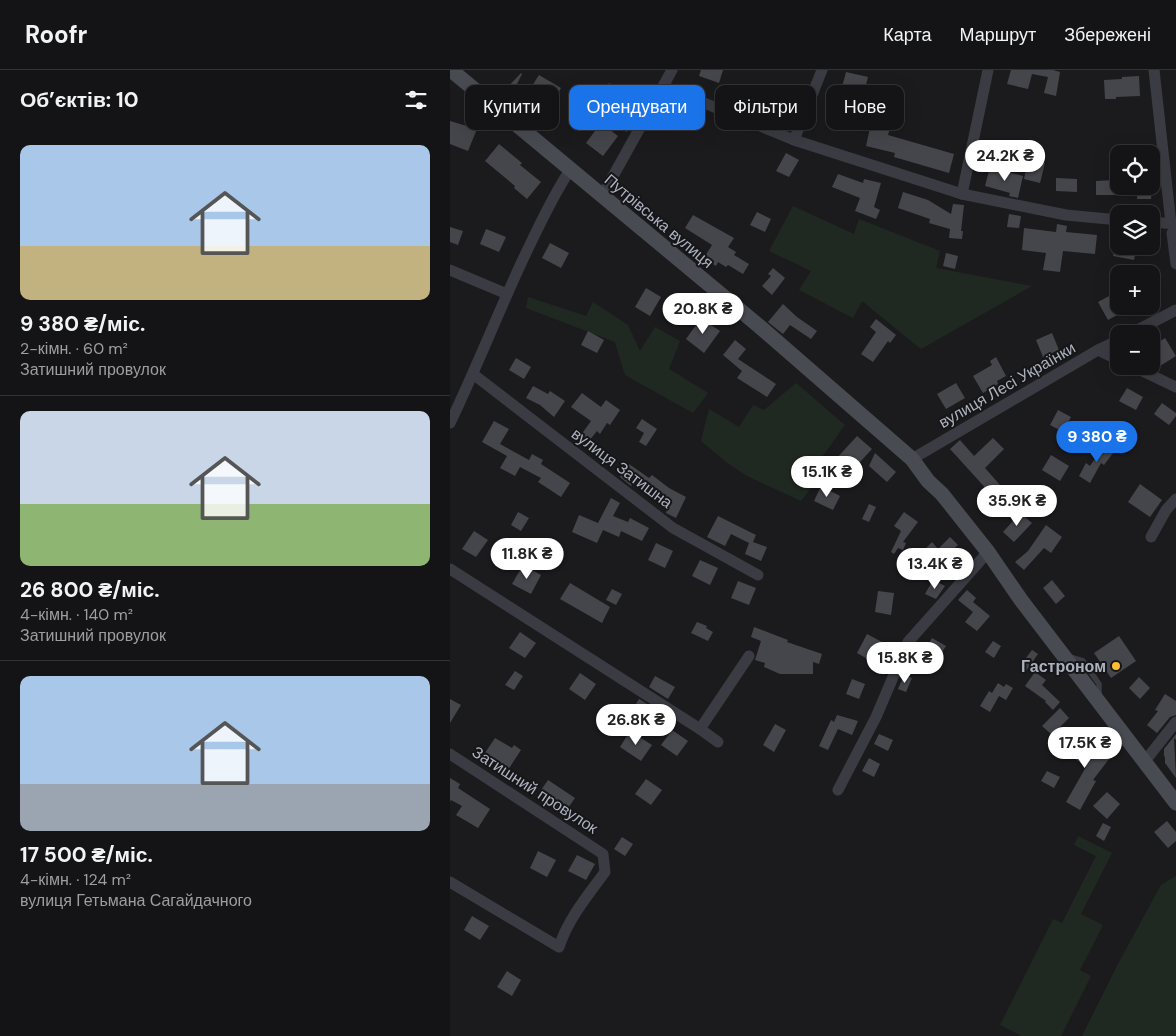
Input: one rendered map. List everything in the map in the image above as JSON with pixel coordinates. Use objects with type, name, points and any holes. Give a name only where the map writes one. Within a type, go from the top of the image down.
[{"type":"main road","name":"Путрівська вулиця","points":[[451,70],[759,326],[912,459],[928,481],[942,494],[988,552],[1021,600],[1176,804]]},
{"type":"street","points":[[664,85],[672,70]]},
{"type":"street","points":[[794,140],[822,70]]},
{"type":"street","points":[[962,194],[988,70]]},
{"type":"street","points":[[1154,70],[1176,264]]},
{"type":"street","points":[[705,103],[794,140],[962,194],[1066,215],[1110,219]]},
{"type":"street","points":[[602,196],[639,130]]},
{"type":"street","points":[[450,423],[549,205],[570,170]]},
{"type":"street","points":[[1160,224],[1173,227]]},
{"type":"street","points":[[450,270],[507,294]]},
{"type":"street","points":[[1147,325],[1176,310]]},
{"type":"street","name":"вулиця Лесі Українки","points":[[912,459],[1110,344]]},
{"type":"street","points":[[1098,350],[1110,356]]},
{"type":"street","name":"вулиця Затишна","points":[[473,374],[673,528],[758,575]]},
{"type":"street","points":[[1151,375],[1176,387]]},
{"type":"street","points":[[1151,537],[1166,510],[1176,498]]},
{"type":"street","points":[[838,790],[876,717],[908,642],[988,552]]},
{"type":"street","points":[[450,569],[718,742]]},
{"type":"street","points":[[700,729],[749,656]]},
{"type":"street","points":[[1145,761],[1176,722]]},
{"type":"street","name":"Затишний провулок","points":[[450,754],[603,854],[605,872],[582,903],[562,937],[559,947],[450,882]]},
{"type":"shaded area","points":[[793,206],[854,234],[859,219],[940,251],[936,268],[1032,286],[921,349],[862,301],[853,318],[799,290],[811,271],[769,251]]},
{"type":"shaded area","points":[[528,297],[586,316],[593,302],[628,325],[640,351],[655,327],[680,341],[669,369],[708,393],[693,413],[625,375],[615,342],[526,308]]},
{"type":"shaded area","points":[[796,383],[845,425],[822,457],[823,473],[801,501],[747,476],[726,462],[701,441],[709,409],[739,427],[753,405],[764,410]]},
{"type":"shaded area","points":[[1078,836],[1112,853],[1081,914],[1103,925],[1080,970],[1091,976],[1061,1036],[1019,1036],[1000,1025],[1053,919],[1062,923],[1096,856],[1074,845]]},
{"type":"shaded area","points":[[1176,876],[1176,1036],[1082,1036],[1161,885]]},
{"type":"building","points":[[701,70],[723,70],[719,83],[699,76]]},
{"type":"building","points":[[1011,70],[1053,70],[1060,72],[1056,96],[1044,93],[1048,77],[1032,74],[1028,89],[1007,84]]},
{"type":"building","points":[[846,72],[868,77],[866,85],[843,85]]},
{"type":"building","points":[[521,73],[522,74],[516,85],[510,85]]},
{"type":"building","points":[[539,75],[556,85],[533,85]]},
{"type":"building","points":[[1139,76],[1140,96],[1105,99],[1104,80]]},
{"type":"building","points":[[450,121],[465,125],[465,130],[477,130],[468,151],[450,144]]},
{"type":"building","points":[[596,130],[610,130],[618,136],[603,156],[586,143]]},
{"type":"building","points":[[869,130],[889,130],[888,135],[954,154],[949,173],[894,157],[895,153],[866,146]]},
{"type":"building","points":[[499,144],[541,182],[527,199],[514,188],[515,186],[485,161]]},
{"type":"building","points":[[786,153],[799,160],[789,177],[776,171]]},
{"type":"building","points":[[1028,160],[1045,163],[1040,183],[1024,179]]},
{"type":"building","points":[[990,167],[1023,176],[1018,198],[1009,196],[1010,193],[985,186]]},
{"type":"building","points":[[838,174],[863,183],[864,179],[881,183],[874,207],[880,210],[876,219],[855,211],[860,198],[832,187]]},
{"type":"building","points":[[1056,178],[1077,179],[1077,192],[1056,191]]},
{"type":"building","points":[[1110,180],[1110,195],[1096,195],[1096,181]]},
{"type":"building","points":[[903,192],[928,200],[951,214],[953,204],[964,205],[962,239],[949,238],[950,229],[929,223],[930,219],[898,208]]},
{"type":"building","points":[[1137,195],[1151,195],[1151,199],[1137,199]]},
{"type":"building","points":[[757,212],[771,219],[765,232],[750,225]]},
{"type":"building","points":[[1009,214],[1021,216],[1019,228],[1007,227]]},
{"type":"building","points":[[693,215],[734,238],[728,247],[736,252],[734,255],[749,264],[743,274],[728,265],[726,267],[718,262],[716,266],[704,258],[712,245],[685,228]]},
{"type":"building","points":[[1057,224],[1067,226],[1066,232],[1097,235],[1095,254],[1063,251],[1060,272],[1043,270],[1046,253],[1022,250],[1024,228],[1056,232]]},
{"type":"building","points":[[450,227],[463,231],[458,245],[450,242]]},
{"type":"building","points":[[486,229],[506,237],[499,252],[480,244]]},
{"type":"building","points":[[550,243],[569,253],[561,268],[542,258]]},
{"type":"building","points":[[946,253],[958,256],[955,269],[943,266]]},
{"type":"building","points":[[1113,255],[1135,255],[1134,260]]},
{"type":"building","points":[[773,268],[785,278],[772,295],[762,286],[771,276],[768,274]]},
{"type":"building","points":[[646,288],[661,297],[650,316],[635,307]]},
{"type":"building","points":[[1110,296],[1110,315],[1117,315],[1108,320],[1098,302]]},
{"type":"building","points":[[783,304],[817,331],[811,339],[790,325],[783,334],[768,322]]},
{"type":"building","points":[[701,318],[720,331],[704,353],[686,339]]},
{"type":"building","points":[[876,319],[896,335],[890,343],[888,341],[873,362],[861,354],[876,332],[870,327]]},
{"type":"building","points":[[588,331],[604,340],[597,353],[581,345]]},
{"type":"building","points":[[1052,333],[1059,350],[1043,357],[1036,340]]},
{"type":"building","points":[[1165,338],[1176,356],[1160,366],[1160,341]]},
{"type":"building","points":[[735,340],[746,349],[738,359],[776,384],[767,397],[737,378],[742,371],[723,355]]},
{"type":"building","points":[[996,357],[1006,376],[997,381],[998,384],[983,393],[973,376],[992,365],[990,361]]},
{"type":"building","points":[[516,358],[531,367],[524,379],[509,370]]},
{"type":"building","points":[[956,383],[965,398],[946,409],[937,394]]},
{"type":"building","points":[[533,386],[548,394],[550,391],[565,401],[554,417],[540,405],[526,398]]},
{"type":"building","points":[[1127,388],[1143,397],[1136,410],[1119,401]]},
{"type":"building","points":[[582,393],[601,407],[606,400],[620,410],[610,425],[607,423],[600,434],[597,431],[589,441],[581,435],[591,421],[571,407]]},
{"type":"building","points":[[1162,403],[1176,413],[1176,416],[1169,425],[1154,414]]},
{"type":"building","points":[[1058,410],[1071,417],[1063,432],[1050,425]]},
{"type":"building","points":[[642,419],[657,429],[646,446],[639,442],[644,433],[636,428]]},
{"type":"building","points":[[494,421],[509,429],[500,444],[529,460],[532,454],[543,460],[541,464],[570,483],[561,497],[538,482],[541,478],[520,467],[515,476],[500,468],[507,456],[482,442]]},
{"type":"building","points":[[857,436],[872,449],[850,473],[835,460]]},
{"type":"building","points":[[993,438],[1004,449],[985,468],[1000,485],[990,493],[950,449],[960,440],[974,456]]},
{"type":"building","points":[[1106,442],[1116,449],[1104,465],[1101,463],[1090,483],[1079,476],[1086,463],[1090,466]]},
{"type":"building","points":[[875,453],[896,472],[887,482],[869,466]]},
{"type":"building","points":[[1051,455],[1069,466],[1060,481],[1042,470]]},
{"type":"building","points":[[629,464],[649,478],[652,475],[669,488],[686,497],[676,518],[666,513],[667,509],[633,483],[631,486],[620,477]]},
{"type":"building","points":[[1140,484],[1162,500],[1150,517],[1128,502]]},
{"type":"building","points":[[821,486],[840,496],[833,510],[814,501]]},
{"type":"building","points":[[611,498],[620,503],[613,516],[628,522],[630,518],[649,528],[642,541],[621,531],[619,537],[603,530],[597,543],[572,532],[579,515],[598,523]]},
{"type":"building","points":[[869,504],[876,507],[869,522],[862,519]]},
{"type":"building","points":[[518,512],[529,518],[521,531],[511,525]]},
{"type":"building","points":[[904,512],[918,522],[903,542],[906,543],[903,550],[898,548],[894,554],[891,552],[901,531],[894,526]]},
{"type":"building","points":[[1020,513],[1032,523],[1014,542],[1003,532]]},
{"type":"building","points":[[718,516],[756,535],[753,542],[767,547],[761,561],[745,554],[749,543],[731,534],[725,546],[707,537]]},
{"type":"building","points":[[1046,525],[1062,537],[1051,553],[1044,548],[1024,570],[1015,562],[1028,551]]},
{"type":"building","points":[[474,531],[488,540],[476,557],[462,549]]},
{"type":"building","points":[[950,537],[958,545],[945,557],[951,562],[940,573],[921,553],[932,542],[938,549]]},
{"type":"building","points":[[656,543],[673,551],[665,568],[648,560]]},
{"type":"building","points":[[700,560],[718,568],[710,585],[692,576]]},
{"type":"building","points":[[523,565],[541,575],[531,594],[512,584]]},
{"type":"building","points":[[933,580],[945,586],[936,599],[925,594]]},
{"type":"building","points":[[1052,580],[1065,596],[1056,604],[1043,588]]},
{"type":"building","points":[[738,581],[756,588],[749,605],[731,598]]},
{"type":"building","points":[[570,583],[610,607],[602,623],[560,599]]},
{"type":"building","points":[[612,589],[622,594],[616,605],[606,600]]},
{"type":"building","points":[[967,590],[976,598],[973,602],[990,616],[977,631],[965,622],[973,612],[958,600]]},
{"type":"building","points":[[878,591],[894,593],[891,615],[875,612]]},
{"type":"building","points":[[697,622],[707,626],[706,628],[713,632],[708,641],[691,633]]},
{"type":"building","points":[[754,627],[788,640],[787,642],[822,654],[819,664],[813,662],[813,674],[780,674],[764,667],[765,663],[755,660],[761,641],[751,637]]},
{"type":"building","points":[[520,632],[536,643],[525,658],[509,648]]},
{"type":"building","points":[[867,634],[882,642],[871,661],[857,653]]},
{"type":"building","points":[[1119,636],[1136,661],[1111,678],[1094,653]]},
{"type":"building","points":[[932,638],[946,646],[939,657],[926,649]]},
{"type":"building","points":[[993,641],[1001,646],[994,658],[985,652]]},
{"type":"building","points":[[1032,650],[1038,654],[1026,671],[1020,666]]},
{"type":"building","points":[[515,671],[523,676],[514,690],[505,685]]},
{"type":"building","points":[[1035,672],[1046,680],[1042,685],[1060,702],[1053,710],[1046,701],[1025,686]]},
{"type":"building","points":[[580,673],[596,684],[585,700],[569,689]]},
{"type":"building","points":[[904,675],[912,678],[906,692],[898,689]]},
{"type":"building","points":[[655,676],[675,687],[668,699],[649,687]]},
{"type":"building","points":[[1139,677],[1150,688],[1140,699],[1129,688]]},
{"type":"building","points":[[852,679],[865,684],[859,699],[846,694]]},
{"type":"building","points":[[998,683],[1004,687],[1006,684],[1013,688],[1006,700],[999,696],[990,712],[980,706],[989,691],[992,693]]},
{"type":"building","points":[[1165,694],[1176,701],[1176,715],[1170,717],[1157,733],[1147,725],[1158,711],[1155,710]]},
{"type":"building","points":[[450,699],[461,705],[450,723]]},
{"type":"building","points":[[639,699],[649,705],[636,726],[626,720]]},
{"type":"building","points":[[1060,708],[1069,718],[1052,735],[1042,726]]},
{"type":"building","points":[[837,715],[858,721],[852,735],[838,729],[828,750],[819,746],[831,720],[834,722]]},
{"type":"building","points":[[775,724],[786,730],[774,752],[763,745]]},
{"type":"building","points":[[672,730],[688,741],[677,756],[661,745]]},
{"type":"building","points":[[630,731],[652,745],[641,761],[620,747]]},
{"type":"building","points":[[1079,733],[1092,742],[1090,745],[1109,759],[1093,780],[1096,781],[1080,810],[1066,802],[1086,767],[1066,752]]},
{"type":"building","points":[[879,734],[893,740],[888,751],[874,744]]},
{"type":"building","points":[[1176,734],[1176,740],[1174,738],[1176,778],[1165,763],[1164,749]]},
{"type":"building","points":[[495,738],[512,748],[514,745],[521,750],[504,776],[497,771],[502,764],[485,753]]},
{"type":"building","points":[[869,758],[880,764],[874,777],[862,771]]},
{"type":"building","points":[[1047,771],[1060,777],[1054,788],[1041,781]]},
{"type":"building","points":[[450,778],[460,784],[458,788],[490,809],[478,828],[456,815],[462,806],[451,800],[450,802]]},
{"type":"building","points":[[646,779],[662,790],[651,805],[635,794]]},
{"type":"building","points":[[548,780],[575,798],[566,811],[539,793]]},
{"type":"building","points":[[1107,792],[1120,804],[1107,819],[1093,806]]},
{"type":"building","points":[[1167,821],[1176,832],[1176,841],[1168,848],[1154,832]]},
{"type":"building","points":[[1103,823],[1111,827],[1104,841],[1096,836]]},
{"type":"building","points":[[622,837],[633,844],[625,856],[614,849]]},
{"type":"building","points":[[538,851],[556,860],[547,877],[530,868]]},
{"type":"building","points":[[577,855],[595,864],[586,880],[568,871]]},
{"type":"building","points":[[472,916],[489,926],[480,940],[464,930]]},
{"type":"building","points":[[507,971],[521,980],[512,996],[497,987]]},
{"type":"place","name":"Гастроном","points":[[1116,666]]}]
